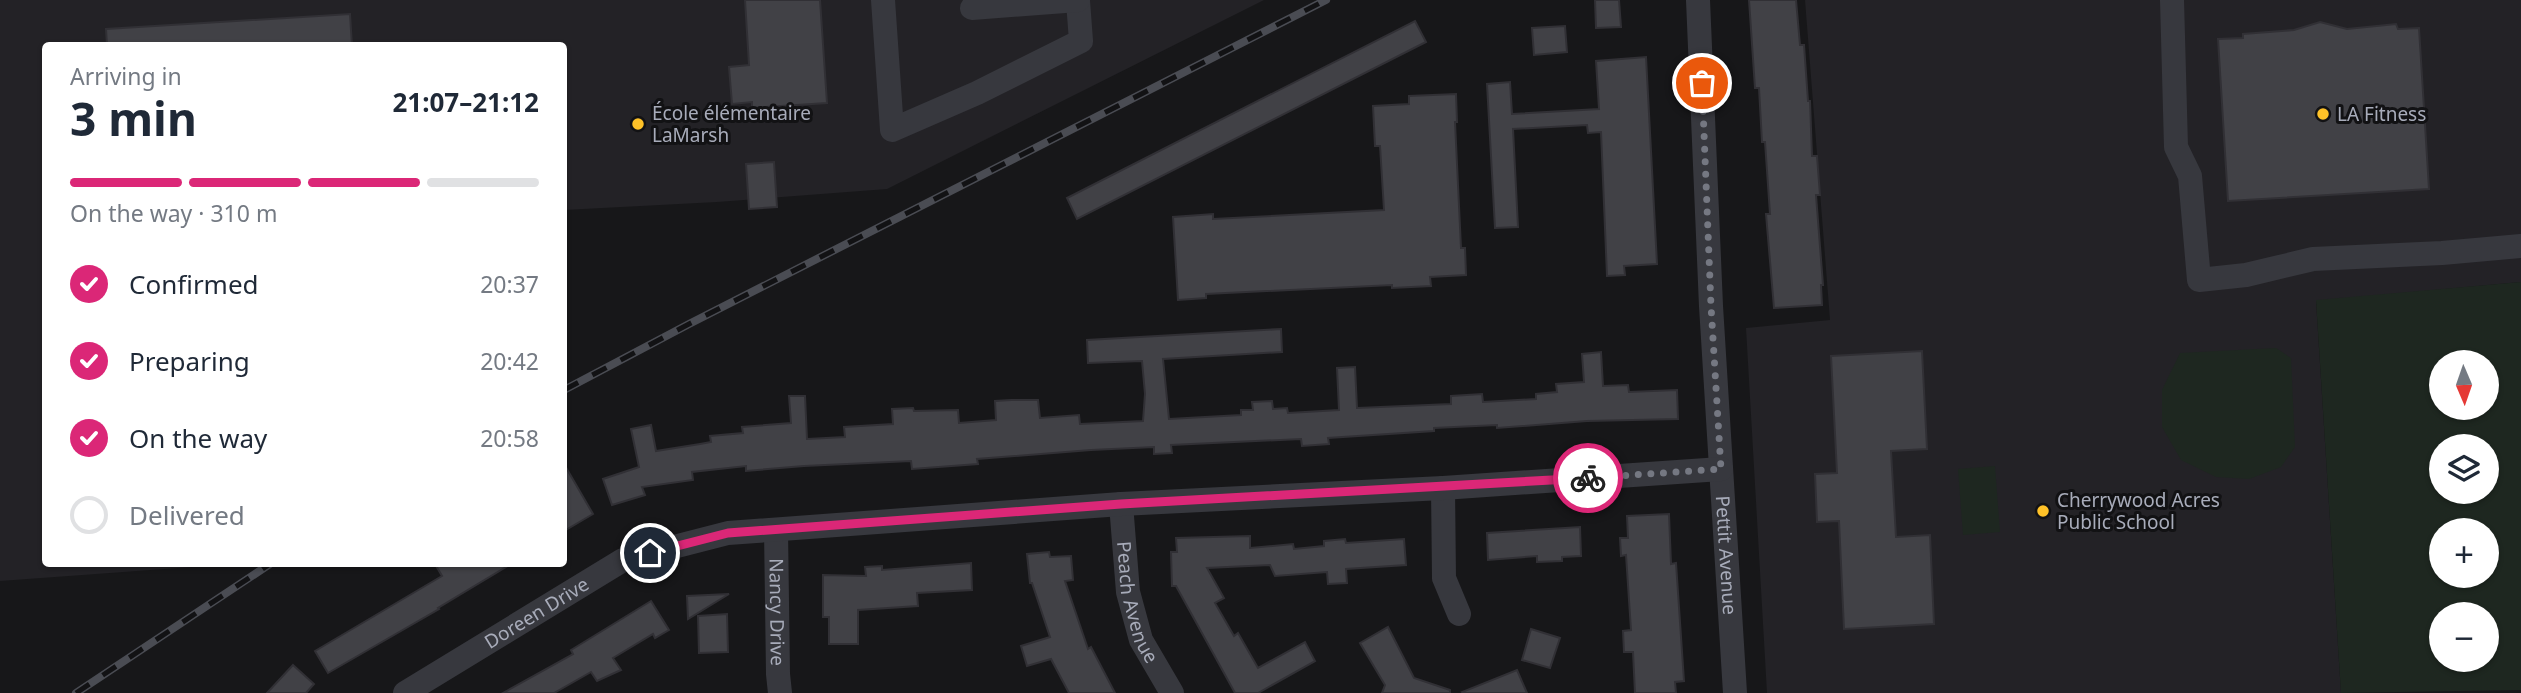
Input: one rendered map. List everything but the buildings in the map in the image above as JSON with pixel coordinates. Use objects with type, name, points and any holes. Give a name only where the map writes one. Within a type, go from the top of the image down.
[{"type":"street","points":[[883,0],[892,130],[977,93],[1081,41],[1078,0],[972,8]]},
{"type":"street","name":"Pettit Avenue","points":[[1698,0],[1711,292],[1735,693]]},
{"type":"street","points":[[2172,0],[2176,147],[2190,176],[2199,280],[2245,275],[2313,259],[2521,246]]},
{"type":"street","name":"Doreen Drive","points":[[405,693],[623,560],[728,533],[1121,504],[1443,488],[1721,469]]},
{"type":"street","points":[[1443,488],[1444,578],[1459,614]]},
{"type":"street","name":"Peach Avenue","points":[[1121,504],[1128,592],[1141,640],[1172,693]]},
{"type":"street","name":"Nancy Drive","points":[[776,530],[780,693]]},
{"type":"shaded area","points":[[0,0],[1264,0],[887,189],[567,210],[567,42],[42,42],[42,567],[192,567],[0,581]]},
{"type":"shaded area","points":[[1805,0],[2521,0],[2521,282],[2316,301],[2341,693],[1767,693],[1746,328],[1830,320]]},
{"type":"shaded area","points":[[2521,282],[2521,690],[2341,693],[2316,300]]},
{"type":"shaded area","points":[[2276,348],[2291,358],[2295,447],[2281,467],[2249,479],[2216,477],[2181,460],[2162,427],[2162,390],[2180,353]]},
{"type":"shaded area","points":[[1995,466],[2000,532],[1963,535],[1958,469]]},
{"type":"railway","points":[[567,388],[1326,0]]},
{"type":"railway","points":[[76,693],[265,567]]},
{"type":"way so far","points":[[1588,478],[1721,469],[1702,83]]},
{"type":"place","name":"LA Fitness","points":[[2323,114]]},
{"type":"place","name":"École élémentaire LaMarsh","points":[[638,124]]},
{"type":"place","name":"Cherrywood Acres Public School","points":[[2043,511]]},
{"type":"route","points":[[650,553],[728,533],[1121,504],[1588,478]]}]
